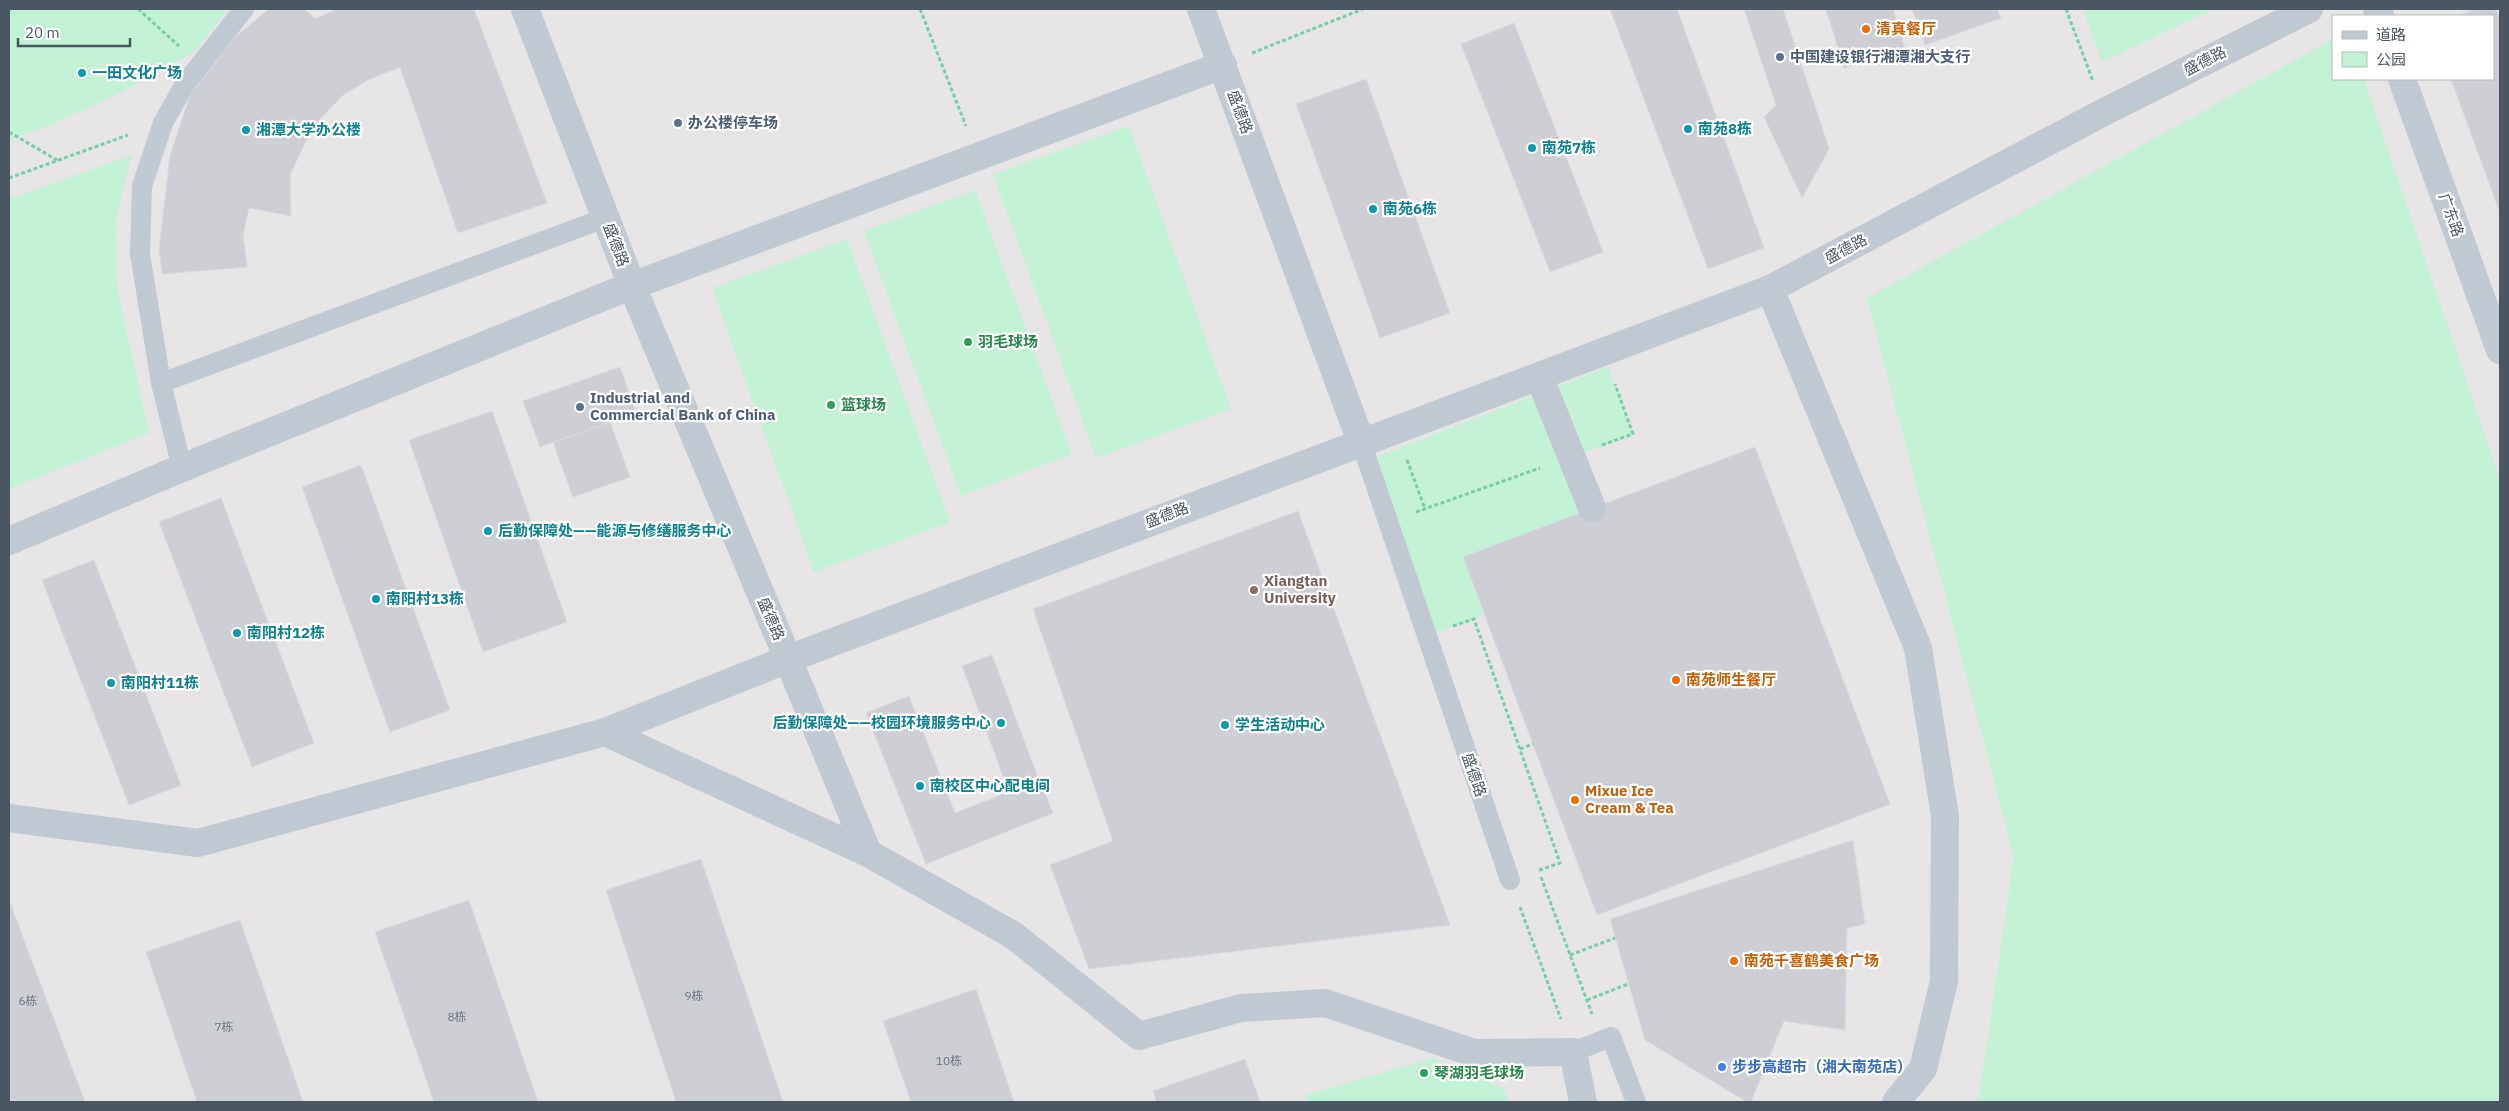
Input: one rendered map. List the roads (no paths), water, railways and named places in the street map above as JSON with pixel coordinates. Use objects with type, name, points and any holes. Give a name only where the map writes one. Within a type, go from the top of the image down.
[{"type":"street","name":"盛德路","points":[[525,9],[632,286],[788,660],[1770,289],[2106,111],[2309,9]]},
{"type":"street","name":"盛德路","points":[[1201,9],[1361,442]]},
{"type":"street","points":[[9,541],[182,468],[632,286],[1223,65]]},
{"type":"street","name":"广东路","points":[[2402,80],[2500,350]]},
{"type":"street","points":[[1770,289],[1918,648],[1945,816],[1944,981],[1923,1069],[1896,1102]]},
{"type":"street","points":[[1539,376],[1592,508]]},
{"type":"street","points":[[9,818],[198,843],[606,732],[788,660],[868,852]]},
{"type":"street","points":[[606,732],[868,852],[1013,935],[1139,1036],[1241,1008],[1325,1003],[1474,1053],[1573,1052],[1583,1102]]},
{"type":"lane","points":[[182,468],[161,383],[140,254],[142,186],[163,123],[200,64],[244,9]]},
{"type":"lane","points":[[161,383],[605,218]]},
{"type":"lane","name":"盛德路","points":[[1361,442],[1510,880]]},
{"type":"lane","points":[[1573,1052],[1611,1037],[1636,1102]]},
{"type":"place","name":"清真餐厅","points":[[1866,29]]},
{"type":"place","name":"中国建设银行湘潭湘大支行","points":[[1780,57]]},
{"type":"place","name":"一田文化广场","points":[[82,73]]},
{"type":"place","name":"办公楼停车场","points":[[678,123]]},
{"type":"place","name":"南苑8栋","points":[[1688,129]]},
{"type":"place","name":"湘潭大学办公楼","points":[[246,130]]},
{"type":"place","name":"南苑7栋","points":[[1532,148]]},
{"type":"place","name":"南苑6栋","points":[[1373,209]]},
{"type":"place","name":"羽毛球场","points":[[968,342]]},
{"type":"place","name":"篮球场","points":[[831,405]]},
{"type":"place","name":"Industrial and Commercial Bank of China","points":[[580,407]]},
{"type":"place","name":"后勤保障处——能源与修缮服务中心","points":[[488,531]]},
{"type":"place","name":"Xiangtan University","points":[[1254,590]]},
{"type":"place","name":"南阳村13栋","points":[[376,599]]},
{"type":"place","name":"南阳村12栋","points":[[237,633]]},
{"type":"place","name":"南苑师生餐厅","points":[[1676,680]]},
{"type":"place","name":"南阳村11栋","points":[[111,683]]},
{"type":"place","name":"后勤保障处——校园环境服务中心","points":[[1001,723]]},
{"type":"place","name":"学生活动中心","points":[[1225,725]]},
{"type":"place","name":"南校区中心配电间","points":[[920,786]]},
{"type":"place","name":"Mixue Ice Cream & Tea","points":[[1575,800]]},
{"type":"place","name":"南苑千喜鹤美食广场","points":[[1734,961]]},
{"type":"place","name":"步步高超市（湘大南苑店）","points":[[1722,1067]]},
{"type":"place","name":"琴湖羽毛球场","points":[[1424,1073]]}]
